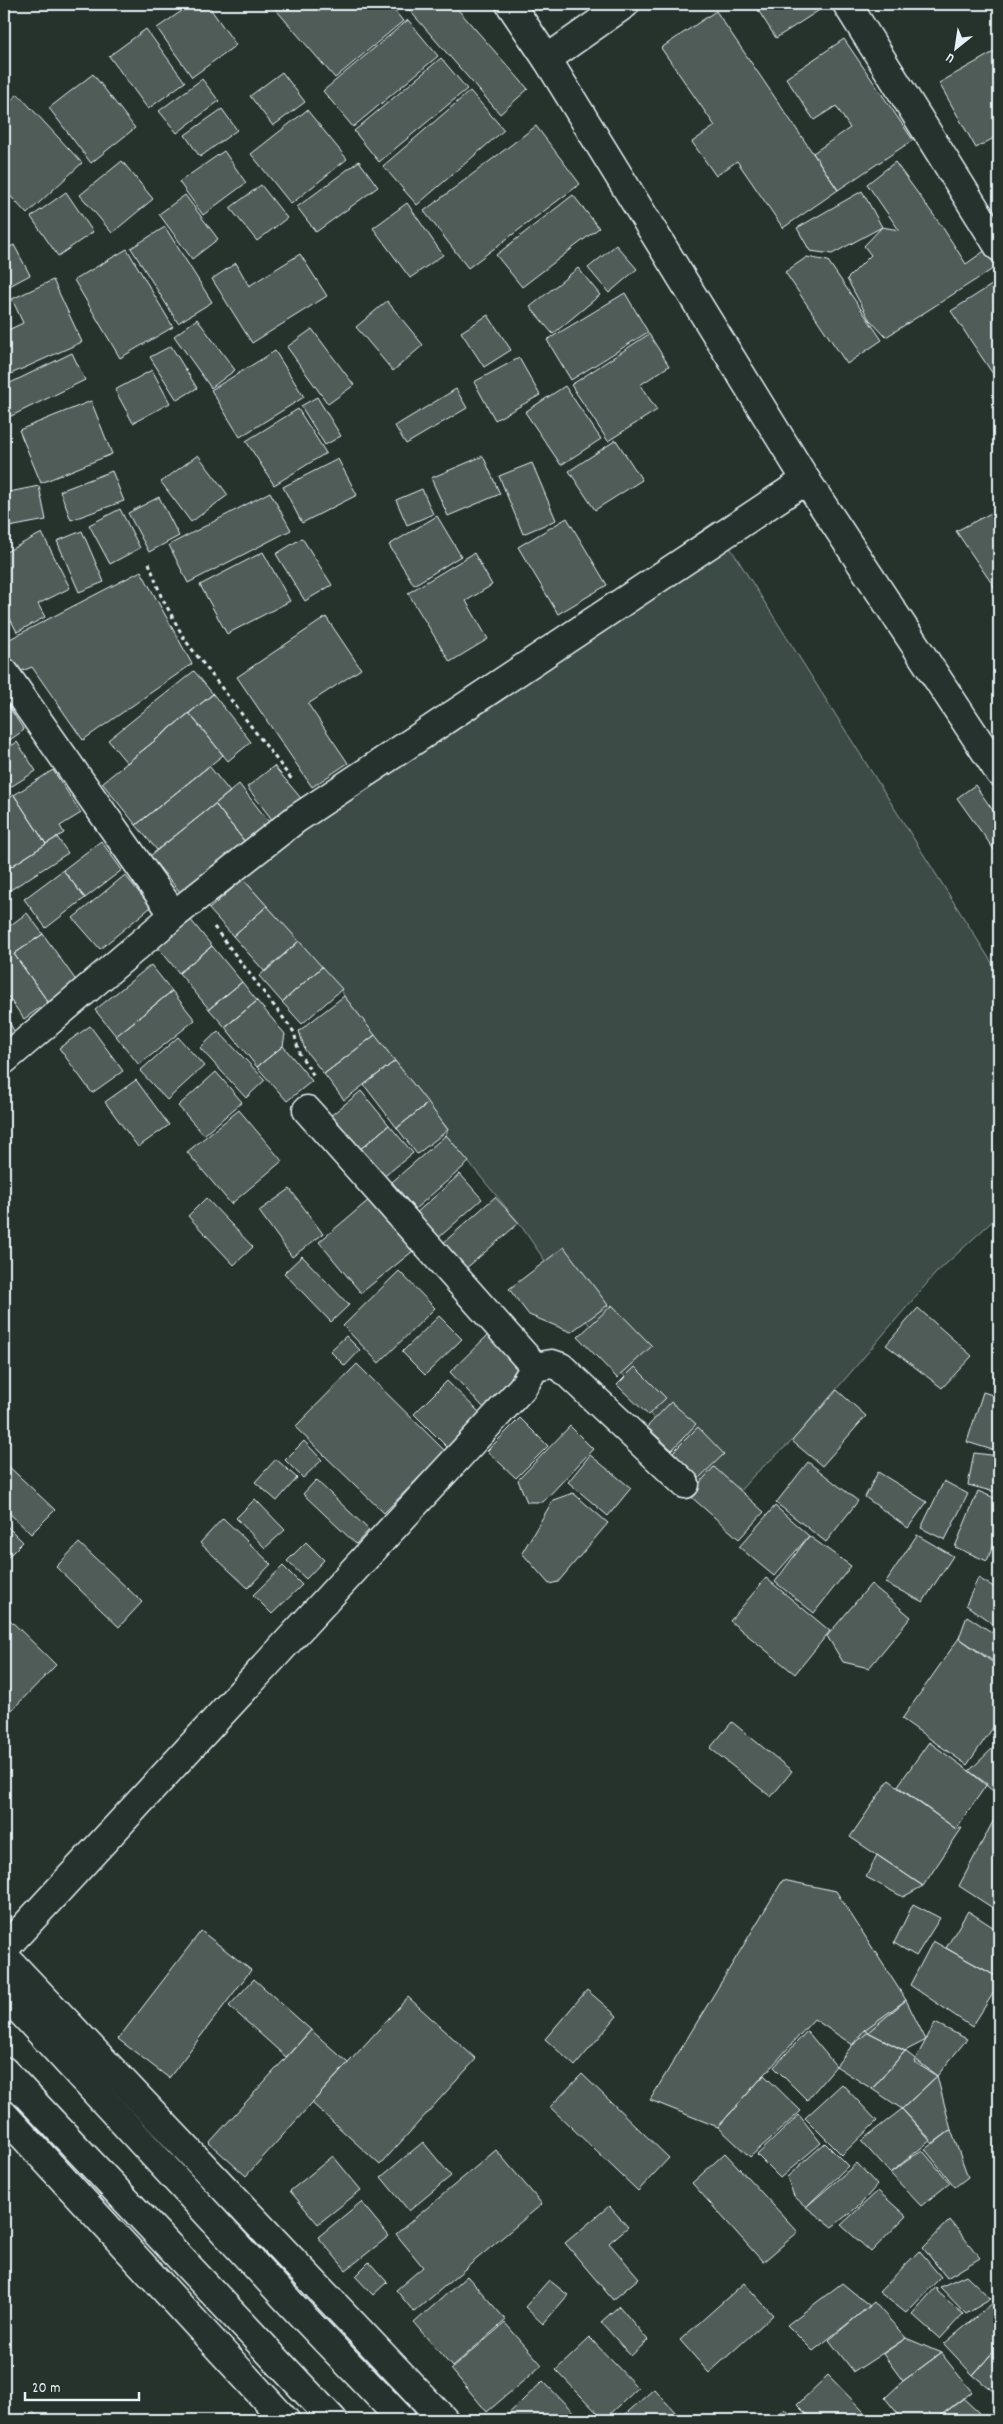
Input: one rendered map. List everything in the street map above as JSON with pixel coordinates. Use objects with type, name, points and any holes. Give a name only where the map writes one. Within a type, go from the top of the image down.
[{"type":"main road","points":[[510,4],[547,59],[806,480],[999,772]]},
{"type":"main road","points":[[547,59],[625,4]]},
{"type":"main road","points":[[847,4],[999,247]]},
{"type":"main road","points":[[4,1060],[184,907],[313,808],[806,480]]},
{"type":"main road","points":[[4,672],[184,907]]},
{"type":"main road","points":[[307,1110],[535,1367]]},
{"type":"main road","points":[[4,1950],[522,1388],[535,1367],[552,1364],[561,1367],[685,1484]]},
{"type":"main road","points":[[4,1956],[444,2420]]},
{"type":"main road","points":[[4,1994],[291,2304],[402,2420]]},
{"type":"main road","points":[[4,2071],[334,2420]]},
{"type":"main road","points":[[4,2116],[285,2420]]},
{"type":"path","points":[[149,563],[161,596],[185,640],[313,808]]},
{"type":"path","points":[[184,907],[294,1032],[299,1053],[318,1082],[318,1090],[307,1110]]},
{"type":"shaded area","points":[[714,522],[999,974],[999,1215],[935,1274],[792,1441],[755,1474],[719,1514],[519,1223],[446,1135],[448,1129],[344,996],[341,989],[243,879],[239,863],[436,718]]},
{"type":"building","points":[[192,4],[207,4],[236,45],[192,77],[157,28]]},
{"type":"building","points":[[271,4],[389,4],[403,21],[335,78]]},
{"type":"building","points":[[404,4],[453,4],[528,89],[500,114]]},
{"type":"building","points":[[754,4],[818,4],[821,9],[776,38]]},
{"type":"building","points":[[716,11],[838,190],[783,228],[737,161],[716,176],[692,142],[715,126],[661,48]]},
{"type":"building","points":[[408,20],[438,56],[353,127],[323,91]]},
{"type":"building","points":[[146,29],[185,82],[148,109],[109,56]]},
{"type":"building","points":[[844,39],[913,140],[838,190],[813,153],[850,128],[836,106],[814,120],[786,78]]},
{"type":"building","points":[[999,49],[999,135],[976,148],[939,83]]},
{"type":"building","points":[[441,58],[467,89],[379,162],[354,131]]},
{"type":"building","points":[[282,72],[305,102],[273,126],[250,96]]},
{"type":"building","points":[[93,74],[135,128],[91,163],[49,108]]},
{"type":"building","points":[[202,79],[219,101],[177,133],[159,111]]},
{"type":"building","points":[[470,91],[504,130],[417,205],[383,166]]},
{"type":"building","points":[[18,94],[82,163],[27,214],[4,189],[4,107]]},
{"type":"building","points":[[222,109],[237,130],[200,157],[185,135]]},
{"type":"building","points":[[307,110],[347,159],[291,204],[251,154]]},
{"type":"building","points":[[536,126],[580,184],[468,268],[424,211]]},
{"type":"building","points":[[224,151],[246,183],[203,215],[179,182]]},
{"type":"building","points":[[122,161],[153,199],[112,233],[80,195]]},
{"type":"building","points":[[359,161],[378,187],[316,232],[297,207]]},
{"type":"building","points":[[895,162],[943,228],[966,264],[990,247],[999,261],[999,265],[886,337],[869,319],[847,279],[871,255],[864,246],[882,227],[899,230],[867,184]]},
{"type":"building","points":[[261,185],[287,218],[257,241],[230,208]]},
{"type":"building","points":[[862,191],[882,227],[832,254],[810,251],[797,228]]},
{"type":"building","points":[[66,192],[93,232],[58,256],[31,217]]},
{"type":"building","points":[[185,195],[218,239],[192,259],[159,214]]},
{"type":"building","points":[[573,195],[599,228],[522,287],[496,255]]},
{"type":"building","points":[[407,203],[443,255],[410,278],[373,228]]},
{"type":"building","points":[[165,227],[212,302],[178,323],[131,248]]},
{"type":"building","points":[[14,245],[30,275],[4,289],[4,250]]},
{"type":"building","points":[[616,245],[637,269],[609,293],[588,268]]},
{"type":"building","points":[[127,249],[173,327],[120,358],[74,280]]},
{"type":"building","points":[[300,254],[327,296],[252,343],[212,279],[236,263],[249,286]]},
{"type":"building","points":[[807,257],[828,261],[882,340],[847,364],[785,272]]},
{"type":"building","points":[[578,268],[600,295],[553,334],[530,307]]},
{"type":"building","points":[[53,280],[82,342],[4,377],[4,332],[23,323],[12,299]]},
{"type":"building","points":[[998,281],[999,284],[999,383],[951,311]]},
{"type":"building","points":[[625,293],[648,332],[571,380],[547,340]]},
{"type":"building","points":[[387,301],[423,345],[393,371],[356,327]]},
{"type":"building","points":[[488,315],[511,350],[484,367],[461,332]]},
{"type":"building","points":[[197,319],[235,370],[211,388],[174,336]]},
{"type":"building","points":[[312,329],[354,385],[328,404],[287,347]]},
{"type":"building","points":[[649,334],[669,366],[640,385],[657,410],[608,441],[571,385]]},
{"type":"building","points":[[171,346],[197,388],[177,400],[150,357]]},
{"type":"building","points":[[275,351],[304,397],[240,437],[211,390]]},
{"type":"building","points":[[72,353],[85,380],[5,419],[4,386]]},
{"type":"building","points":[[519,358],[540,395],[495,420],[474,382]]},
{"type":"building","points":[[152,370],[170,403],[133,423],[115,390]]},
{"type":"building","points":[[565,386],[601,439],[561,465],[525,412]]},
{"type":"building","points":[[456,389],[467,408],[406,444],[395,426]]},
{"type":"building","points":[[317,397],[341,436],[325,445],[301,406]]},
{"type":"building","points":[[91,401],[112,454],[41,483],[19,430]]},
{"type":"building","points":[[298,409],[326,453],[274,485],[246,441]]},
{"type":"building","points":[[616,440],[642,480],[595,510],[569,471]]},
{"type":"building","points":[[198,455],[228,495],[191,522],[161,482]]},
{"type":"building","points":[[483,456],[500,494],[448,516],[431,478]]},
{"type":"building","points":[[338,459],[357,495],[302,523],[283,487]]},
{"type":"building","points":[[532,463],[556,520],[523,534],[499,476]]},
{"type":"building","points":[[112,471],[124,501],[71,520],[60,491]]},
{"type":"building","points":[[39,486],[46,520],[4,528],[4,493]]},
{"type":"building","points":[[422,489],[433,514],[407,525],[396,500]]},
{"type":"building","points":[[270,492],[291,530],[188,583],[169,545]]},
{"type":"building","points":[[159,497],[179,536],[149,552],[128,513]]},
{"type":"building","points":[[120,509],[140,548],[110,564],[89,525]]},
{"type":"building","points":[[999,509],[999,594],[956,531]]},
{"type":"building","points":[[437,516],[461,556],[414,585],[389,545]]},
{"type":"building","points":[[567,518],[607,585],[558,614],[518,547]]},
{"type":"building","points":[[82,531],[104,582],[79,592],[57,541]]},
{"type":"building","points":[[42,533],[70,588],[38,604],[45,617],[17,632],[4,607],[4,553]]},
{"type":"building","points":[[302,538],[332,585],[305,601],[276,554]]},
{"type":"building","points":[[263,552],[290,601],[227,634],[200,585]]},
{"type":"building","points":[[474,553],[492,585],[466,601],[488,639],[450,662],[408,593]]},
{"type":"building","points":[[141,571],[192,664],[83,740],[32,667],[17,673],[4,656],[4,642]]},
{"type":"building","points":[[326,617],[361,669],[308,704],[348,763],[312,787],[237,677]]},
{"type":"building","points":[[194,671],[213,694],[127,763],[108,740]]},
{"type":"building","points":[[213,694],[251,742],[228,761],[189,713]]},
{"type":"building","points":[[9,707],[24,730],[4,744],[4,710]]},
{"type":"building","points":[[189,713],[223,755],[136,825],[102,783]]},
{"type":"building","points":[[17,742],[36,771],[4,791],[4,751]]},
{"type":"building","points":[[209,766],[230,792],[157,850],[136,825]]},
{"type":"building","points":[[274,766],[305,803],[277,826],[247,787]]},
{"type":"building","points":[[53,770],[81,813],[60,826],[64,833],[46,844],[14,795]]},
{"type":"building","points":[[239,784],[273,827],[249,847],[215,804]]},
{"type":"building","points":[[975,785],[999,819],[999,848],[995,851],[957,798]]},
{"type":"building","points":[[14,795],[46,844],[4,871],[4,802]]},
{"type":"building","points":[[215,804],[249,847],[185,898],[150,856]]},
{"type":"building","points":[[57,837],[68,853],[4,894],[4,871]]},
{"type":"building","points":[[101,841],[122,870],[85,898],[63,870]]},
{"type":"building","points":[[63,870],[85,898],[46,928],[24,899]]},
{"type":"building","points":[[125,875],[151,907],[100,949],[73,918]]},
{"type":"building","points":[[243,879],[267,906],[233,936],[209,909]]},
{"type":"building","points":[[267,906],[299,941],[265,972],[233,936]]},
{"type":"building","points":[[27,913],[43,934],[14,954],[48,1002],[24,1019],[4,991],[4,930]]},
{"type":"building","points":[[190,919],[212,946],[179,973],[157,946]]},
{"type":"building","points":[[43,934],[77,982],[48,1002],[14,954]]},
{"type":"building","points":[[299,941],[322,967],[282,1002],[259,976]]},
{"type":"building","points":[[212,946],[242,982],[209,1009],[179,973]]},
{"type":"building","points":[[151,965],[172,991],[116,1036],[95,1010]]},
{"type":"building","points":[[322,967],[342,989],[302,1024],[282,1002]]},
{"type":"building","points":[[242,982],[257,1001],[225,1027],[209,1009]]},
{"type":"building","points":[[172,991],[195,1020],[139,1065],[116,1036]]},
{"type":"building","points":[[344,996],[375,1035],[324,1074],[305,1050],[299,1031]]},
{"type":"building","points":[[257,1001],[285,1034],[283,1046],[257,1067],[225,1027]]},
{"type":"building","points":[[4,1013],[17,1036],[4,1043]]},
{"type":"building","points":[[90,1026],[123,1071],[92,1093],[59,1048]]},
{"type":"building","points":[[218,1031],[265,1080],[246,1098],[200,1048]]},
{"type":"building","points":[[375,1035],[395,1061],[344,1100],[324,1074]]},
{"type":"building","points":[[178,1037],[204,1066],[167,1100],[140,1071]]},
{"type":"building","points":[[283,1046],[312,1081],[287,1101],[257,1067]]},
{"type":"building","points":[[395,1061],[428,1103],[397,1128],[364,1085]]},
{"type":"building","points":[[216,1072],[242,1102],[204,1135],[178,1106]]},
{"type":"building","points":[[136,1080],[169,1125],[138,1147],[105,1102]]},
{"type":"building","points":[[361,1091],[389,1125],[358,1151],[329,1117]]},
{"type":"building","points":[[428,1103],[448,1130],[417,1154],[397,1128]]},
{"type":"building","points":[[239,1110],[282,1161],[231,1204],[187,1152]]},
{"type":"building","points":[[389,1125],[413,1153],[381,1179],[358,1151]]},
{"type":"building","points":[[446,1135],[469,1162],[415,1209],[392,1182]]},
{"type":"building","points":[[460,1174],[482,1199],[436,1240],[414,1215]]},
{"type":"building","points":[[290,1189],[323,1234],[292,1257],[259,1211]]},
{"type":"building","points":[[495,1197],[519,1223],[464,1270],[442,1244]]},
{"type":"building","points":[[206,1198],[253,1247],[234,1265],[188,1216]]},
{"type":"building","points":[[370,1199],[413,1251],[361,1293],[319,1242]]},
{"type":"building","points":[[564,1247],[608,1305],[571,1332],[529,1315],[509,1289]]},
{"type":"building","points":[[302,1256],[349,1305],[331,1322],[284,1273]]},
{"type":"building","points":[[399,1271],[435,1308],[379,1363],[343,1326]]},
{"type":"building","points":[[612,1305],[652,1346],[617,1378],[578,1337]]},
{"type":"building","points":[[918,1308],[972,1356],[942,1388],[886,1345]]},
{"type":"building","points":[[439,1316],[462,1339],[425,1375],[402,1352]]},
{"type":"building","points":[[489,1334],[524,1370],[484,1408],[450,1372]]},
{"type":"building","points":[[346,1336],[360,1350],[345,1366],[330,1351]]},
{"type":"building","points":[[357,1364],[445,1451],[384,1513],[295,1427]]},
{"type":"building","points":[[635,1367],[666,1398],[648,1415],[617,1385]]},
{"type":"building","points":[[447,1381],[480,1413],[447,1447],[414,1414]]},
{"type":"building","points":[[837,1390],[866,1416],[822,1466],[792,1441]]},
{"type":"building","points":[[983,1392],[999,1397],[999,1452],[967,1442]]},
{"type":"building","points":[[671,1402],[696,1424],[672,1450],[647,1427]]},
{"type":"building","points":[[520,1418],[548,1446],[516,1478],[487,1451]]},
{"type":"building","points":[[570,1426],[593,1449],[543,1502],[527,1502],[518,1480]]},
{"type":"building","points":[[698,1427],[724,1454],[699,1478],[673,1452]]},
{"type":"building","points":[[304,1441],[322,1460],[303,1478],[285,1460]]},
{"type":"building","points":[[974,1453],[999,1456],[999,1493],[968,1485]]},
{"type":"building","points":[[590,1455],[631,1488],[608,1516],[568,1482]]},
{"type":"building","points":[[276,1459],[297,1478],[277,1501],[255,1482]]},
{"type":"building","points":[[4,1462],[55,1510],[31,1534],[4,1508]]},
{"type":"building","points":[[808,1462],[858,1501],[826,1542],[776,1503]]},
{"type":"building","points":[[714,1467],[764,1512],[739,1539],[689,1495]]},
{"type":"building","points":[[878,1472],[927,1502],[908,1528],[865,1497]]},
{"type":"building","points":[[316,1480],[369,1530],[356,1544],[303,1494]]},
{"type":"building","points":[[944,1481],[968,1494],[945,1540],[921,1528]]},
{"type":"building","points":[[978,1491],[999,1500],[999,1531],[987,1561],[955,1547]]},
{"type":"building","points":[[573,1493],[608,1523],[558,1582],[549,1584],[522,1553],[553,1500]]},
{"type":"building","points":[[255,1499],[285,1530],[265,1548],[236,1518]]},
{"type":"building","points":[[775,1506],[809,1536],[774,1576],[739,1547]]},
{"type":"building","points":[[223,1518],[271,1564],[248,1588],[200,1543]]},
{"type":"building","points":[[4,1523],[23,1542],[4,1561]]},
{"type":"building","points":[[917,1535],[953,1556],[923,1602],[885,1583]]},
{"type":"building","points":[[809,1536],[851,1566],[814,1613],[775,1582]]},
{"type":"building","points":[[306,1542],[324,1560],[306,1579],[287,1561]]},
{"type":"building","points":[[79,1543],[142,1602],[119,1627],[56,1567]]},
{"type":"building","points":[[283,1566],[302,1585],[272,1614],[253,1595]]},
{"type":"building","points":[[766,1578],[830,1631],[795,1674],[730,1621]]},
{"type":"building","points":[[978,1578],[999,1590],[999,1628],[966,1605]]},
{"type":"building","points":[[871,1584],[911,1617],[869,1668],[843,1662],[827,1636]]},
{"type":"building","points":[[4,1614],[56,1665],[4,1718]]},
{"type":"building","points":[[967,1616],[999,1637],[999,1665],[959,1638]]},
{"type":"building","points":[[959,1638],[999,1667],[999,1719],[967,1765],[902,1719]]},
{"type":"building","points":[[732,1722],[792,1771],[771,1797],[710,1748]]},
{"type":"building","points":[[929,1742],[987,1784],[956,1829],[897,1787]]},
{"type":"building","points":[[995,1746],[999,1749],[999,1796],[969,1771]]},
{"type":"building","points":[[889,1780],[956,1829],[962,1828],[923,1886],[850,1837]]},
{"type":"building","points":[[999,1810],[999,1912],[959,1886]]},
{"type":"building","points":[[877,1855],[923,1886],[903,1897],[866,1877]]},
{"type":"building","points":[[783,1880],[836,1891],[906,2000],[853,2045],[814,2019],[718,2127],[650,2100]]},
{"type":"building","points":[[913,1904],[940,1918],[916,1956],[894,1943]]},
{"type":"building","points":[[968,1911],[999,1931],[999,1978],[946,1948]]},
{"type":"building","points":[[201,1931],[251,1970],[169,2078],[118,2039]]},
{"type":"building","points":[[933,1941],[999,1978],[999,1984],[972,2027],[910,1985]]},
{"type":"building","points":[[254,1979],[311,2030],[286,2057],[229,2006]]},
{"type":"building","points":[[587,1990],[617,2016],[575,2066],[545,2039]]},
{"type":"building","points":[[408,1997],[476,2059],[380,2165],[312,2103]]},
{"type":"building","points":[[906,2000],[926,2040],[905,2051],[864,2030]]},
{"type":"building","points":[[935,2023],[967,2039],[937,2076],[914,2062]]},
{"type":"building","points":[[311,2030],[348,2063],[246,2176],[209,2143]]},
{"type":"building","points":[[864,2030],[905,2051],[872,2089],[836,2066]]},
{"type":"building","points":[[807,2031],[836,2066],[807,2100],[774,2067]]},
{"type":"building","points":[[905,2051],[937,2076],[902,2109],[872,2089]]},
{"type":"building","points":[[582,2074],[669,2158],[638,2191],[550,2107]]},
{"type":"building","points":[[764,2075],[801,2111],[750,2157],[718,2127]]},
{"type":"building","points":[[937,2076],[951,2130],[933,2144],[902,2109]]},
{"type":"building","points":[[842,2084],[877,2121],[842,2155],[805,2118]]},
{"type":"building","points":[[902,2109],[931,2140],[890,2173],[861,2141]]},
{"type":"building","points":[[799,2115],[821,2143],[780,2178],[757,2155]]},
{"type":"building","points":[[951,2130],[968,2177],[955,2187],[925,2149]]},
{"type":"building","points":[[423,2142],[451,2176],[409,2211],[381,2177]]},
{"type":"building","points":[[825,2143],[848,2166],[806,2207],[794,2196],[787,2177]]},
{"type":"building","points":[[496,2150],[542,2204],[414,2312],[396,2290],[423,2267],[396,2234]]},
{"type":"building","points":[[922,2150],[950,2183],[921,2206],[890,2173]]},
{"type":"building","points":[[725,2153],[798,2232],[763,2262],[692,2183]]},
{"type":"building","points":[[333,2156],[361,2190],[318,2224],[290,2191]]},
{"type":"building","points":[[857,2163],[877,2185],[860,2205],[832,2227],[806,2207]]},
{"type":"building","points":[[878,2191],[906,2216],[871,2252],[841,2225]]},
{"type":"building","points":[[361,2202],[389,2236],[346,2270],[318,2237]]},
{"type":"building","points":[[609,2206],[628,2227],[609,2243],[639,2278],[613,2300],[565,2243]]},
{"type":"building","points":[[950,2220],[980,2258],[947,2278],[923,2248]]},
{"type":"building","points":[[919,2251],[941,2277],[906,2313],[879,2292]]},
{"type":"building","points":[[369,2262],[387,2282],[373,2295],[355,2276]]},
{"type":"building","points":[[966,2275],[991,2299],[966,2314],[940,2287]]},
{"type":"building","points":[[467,2276],[506,2320],[452,2367],[414,2323]]},
{"type":"building","points":[[549,2280],[568,2295],[543,2324],[525,2307]]},
{"type":"building","points":[[744,2283],[773,2315],[709,2373],[680,2340]]},
{"type":"building","points":[[842,2283],[870,2306],[813,2351],[787,2325]]},
{"type":"building","points":[[936,2287],[938,2292],[963,2314],[940,2339],[912,2314]]},
{"type":"building","points":[[874,2302],[906,2338],[854,2372],[829,2340]]},
{"type":"building","points":[[994,2302],[999,2308],[999,2345],[973,2375],[944,2344]]},
{"type":"building","points":[[619,2306],[648,2340],[631,2356],[601,2322]]},
{"type":"building","points":[[505,2323],[542,2365],[487,2412],[451,2369]]},
{"type":"building","points":[[590,2338],[638,2388],[604,2420],[556,2370]]},
{"type":"building","points":[[906,2338],[941,2353],[903,2381],[883,2354]]},
{"type":"building","points":[[999,2345],[999,2396],[973,2375]]},
{"type":"building","points":[[941,2353],[972,2392],[935,2420],[903,2420],[885,2398],[903,2381]]},
{"type":"building","points":[[828,2375],[864,2412],[855,2420],[812,2420],[797,2405]]},
{"type":"building","points":[[543,2381],[581,2420],[502,2420]]},
{"type":"building","points":[[654,2389],[676,2413],[668,2420],[623,2420],[621,2418]]},
{"type":"building","points":[[963,2398],[979,2413],[980,2420],[935,2420]]},
{"type":"building","points":[[785,2409],[796,2420],[773,2420]]},
{"type":"building","points":[[32,2412],[45,2420],[27,2420]]}]
